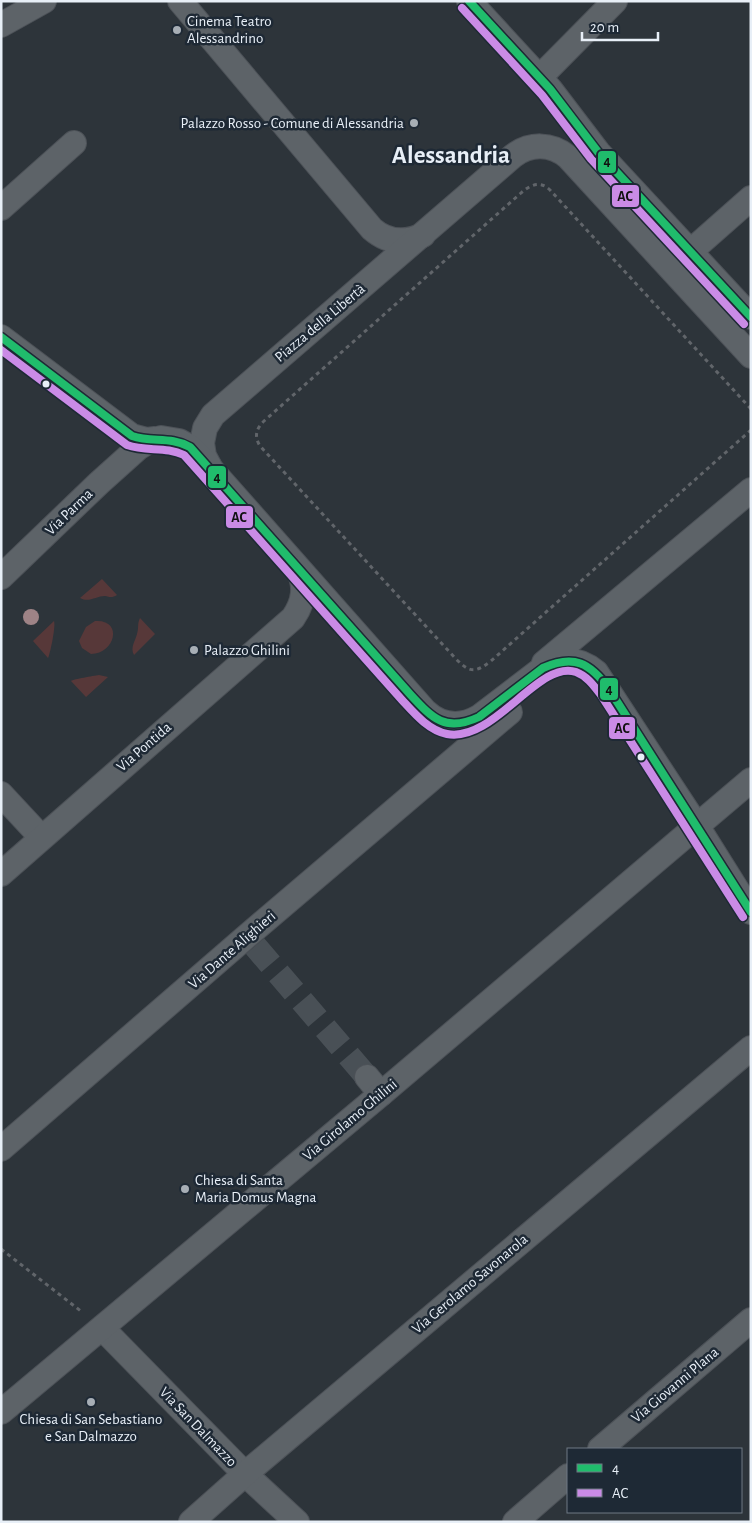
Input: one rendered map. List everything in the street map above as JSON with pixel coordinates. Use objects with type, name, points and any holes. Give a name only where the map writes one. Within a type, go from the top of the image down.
[{"type":"street","points":[[1,25],[44,1]]},
{"type":"street","points":[[180,1],[372,229],[384,238],[396,241],[412,240],[426,233]]},
{"type":"street","points":[[468,1],[540,77],[590,143],[751,317]]},
{"type":"street","points":[[540,77],[614,1]]},
{"type":"street","points":[[1,208],[74,143]]},
{"type":"street","name":"Piazza della Libertà","points":[[550,670],[471,722],[459,725],[446,724],[432,717],[295,566],[211,469],[204,456],[202,443],[204,431],[211,417],[518,152],[530,147],[539,146],[555,149],[570,159],[751,356]]},
{"type":"street","points":[[690,251],[751,198]]},
{"type":"street","points":[[1,337],[132,436],[147,440],[146,444],[170,438],[185,443],[211,469]]},
{"type":"street","name":"Via Parma","points":[[1,577],[146,444]]},
{"type":"street","name":"Piazza della Libertà","points":[[481,715],[751,490]]},
{"type":"street","name":"Via Pontida","points":[[1,874],[288,622],[298,610],[303,592],[301,577],[295,566]]},
{"type":"street","points":[[550,670],[565,660],[580,662],[596,672],[751,912]]},
{"type":"street","name":"Via Dante Alighieri","points":[[1,1149],[251,941],[463,751],[550,670]]},
{"type":"street","name":"Via Girolamo Ghilini","points":[[1,1412],[102,1328],[374,1086],[697,826],[751,780]]},
{"type":"street","points":[[1,794],[41,837]]},
{"type":"street","name":"Via Gerolamo Savonarola","points":[[191,1522],[245,1474],[751,1048]]},
{"type":"street","name":"Via Giovanni Plana","points":[[601,1448],[751,1320]]},
{"type":"street","name":"Via San Dalmazzo","points":[[102,1328],[245,1474],[297,1522]]},
{"type":"street","points":[[515,1522],[567,1477]]},
{"type":"path","points":[[751,409],[550,190],[544,185],[536,184],[528,187],[521,193],[264,421],[258,427],[256,435],[260,446],[464,667],[476,670],[484,668],[751,430]]},
{"type":"path","points":[[1,1249],[102,1328]]},
{"type":"shaded area","points":[[102,579],[117,595],[112,597],[102,596],[89,600],[80,598]]},
{"type":"shaded area","points":[[140,618],[155,634],[134,655],[133,647]]},
{"type":"shaded area","points":[[54,621],[54,634],[48,658],[33,641]]},
{"type":"shaded area","points":[[95,621],[110,625],[113,630],[113,636],[111,643],[106,648],[91,654],[82,648],[79,641],[86,627]]},
{"type":"shaded area","points":[[99,675],[108,677],[86,697],[71,681],[80,678]]},
{"type":"tunnel","points":[[255,946],[367,1077]]},
{"type":"transit line","name":"4","points":[[469,1],[550,89],[598,152],[751,317]]},
{"type":"transit line","name":"AC","points":[[462,8],[542,95],[591,159],[744,324]]},
{"type":"transit line","name":"4","points":[[1,337],[132,436],[175,442],[190,447],[409,693],[432,716],[448,723],[467,722],[479,717],[543,668],[564,662],[572,662],[588,667],[609,689],[751,912]]},
{"type":"transit line","name":"AC","points":[[1,350],[127,445],[177,452],[184,455],[411,710],[434,729],[447,734],[465,733],[482,726],[499,715],[547,677],[562,671],[576,672],[584,676],[601,695],[743,917]]},
{"type":"place","name":"Cinema Teatro Alessandrino","points":[[177,30]]},
{"type":"place","name":"Palazzo Rosso - Comune di Alessandria","points":[[414,123]]},
{"type":"place","name":"Palazzo Ghilini","points":[[194,650]]},
{"type":"place","name":"Chiesa di Santa Maria Domus Magna","points":[[185,1189]]},
{"type":"place","name":"Chiesa di San Sebastiano e San Dalmazzo","points":[[91,1402]]},
{"type":"district","name":"Alessandria","points":[[451,155]]}]
